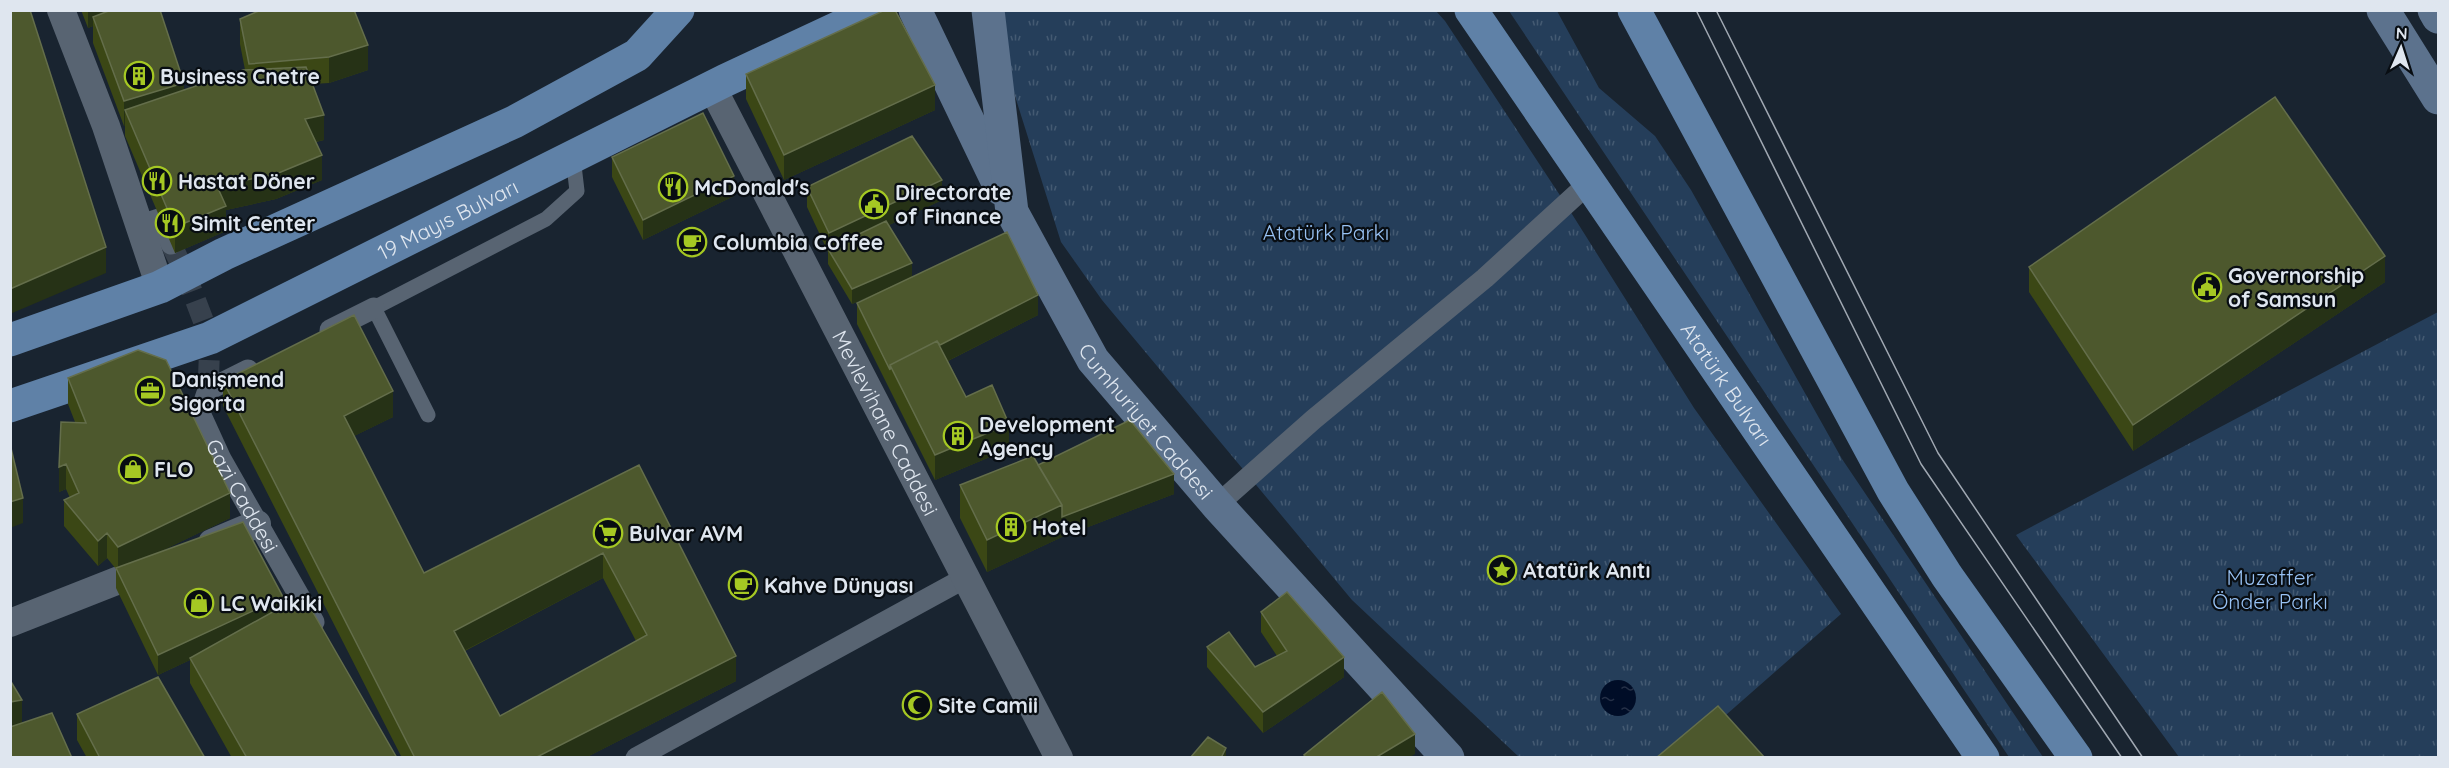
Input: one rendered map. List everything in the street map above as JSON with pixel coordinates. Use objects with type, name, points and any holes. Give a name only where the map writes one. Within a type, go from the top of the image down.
[{"type":"main road","points":[[10,340],[160,287],[224,254],[514,122],[637,55],[678,10]]},
{"type":"main road","name":"19 Mayıs Bulvarı","points":[[10,406],[210,338],[712,87],[876,10]]},
{"type":"main road","points":[[915,10],[1012,212]]},
{"type":"main road","name":"Cumhuriyet Caddesi","points":[[988,10],[1012,212],[1093,360],[1217,506],[1448,758]]},
{"type":"main road","name":"Atatürk Bulvarı","points":[[1471,10],[1983,758]]},
{"type":"main road","points":[[1634,10],[1893,490],[1947,576],[2069,755]]},
{"type":"main road","points":[[2384,10],[2439,98]]},
{"type":"main road","points":[[2434,10],[2439,17]]},
{"type":"street","points":[[61,10],[106,126],[160,287]]},
{"type":"street","name":"Mevlevihane Caddesi","points":[[712,87],[965,578],[1046,727],[1059,758]]},
{"type":"street","points":[[1217,506],[1314,419],[1485,278],[1590,182]]},
{"type":"street","points":[[140,225],[159,219],[171,244]]},
{"type":"street","points":[[312,339],[374,308]]},
{"type":"street","name":"Gazi Caddesi","points":[[270,360],[208,390],[200,413],[221,459],[322,636]]},
{"type":"street","points":[[10,623],[257,524]]},
{"type":"street","points":[[636,758],[965,578]]},
{"type":"lane","points":[[428,415],[374,308],[546,219],[577,191],[573,157]]},
{"type":"green space","name":"Atatürk Parkı","points":[[1005,11],[1436,11],[1445,21],[1565,203],[1694,408],[1841,614],[1678,757],[1519,757],[1352,600],[1102,300],[1061,242],[1003,58]]},
{"type":"green space","points":[[1509,11],[1557,11],[1599,88],[1655,136],[1691,190],[1842,459],[2043,757],[2009,757]]},
{"type":"green space","name":"Muzaffer Önder Parkı","points":[[2438,312],[2438,757],[2179,757],[2016,535]]},
{"type":"water","points":[[1618,680],[1631,685],[1636,698],[1631,711],[1618,716],[1605,711],[1600,698],[1605,685]]},
{"type":"building","points":[[10,10],[30,10],[106,247],[10,289]]},
{"type":"building","name":"Business Cnetre","points":[[111,10],[160,10],[184,83],[124,101],[93,17]]},
{"type":"building","points":[[261,10],[354,10],[368,45],[329,57],[249,64],[240,19]]},
{"type":"building","points":[[885,10],[895,10],[935,85],[784,155],[746,74]]},
{"type":"building","points":[[306,67],[324,115],[305,119],[322,155],[276,174],[217,186],[226,206],[175,227],[125,110],[243,70]]},
{"type":"building","name":"Governorship of Samsun","points":[[2275,97],[2385,256],[2133,425],[2029,267]]},
{"type":"building","name":"McDonald's","points":[[703,113],[734,176],[643,220],[612,157]]},
{"type":"building","points":[[912,136],[942,180],[829,233],[807,187]]},
{"type":"building","points":[[886,221],[912,263],[852,289],[828,249]]},
{"type":"building","points":[[1007,232],[1038,295],[940,345],[937,341],[890,365],[890,370],[857,303]]},
{"type":"building","name":"Bulvar AVM","points":[[354,315],[393,391],[344,416],[424,573],[639,465],[736,656],[535,758],[415,758],[223,381]],"holes":[[[603,553],[647,635],[500,716],[454,631]]]},
{"type":"building","points":[[937,341],[966,397],[992,385],[1009,424],[935,455],[890,365]]},
{"type":"building","name":"FLO","points":[[138,350],[166,360],[230,493],[118,547],[107,533],[98,541],[64,500],[79,493],[66,464],[59,467],[61,422],[86,423],[68,378]]},
{"type":"building","points":[[1130,420],[1174,474],[1062,517],[1062,505],[1038,465]]},
{"type":"building","points":[[10,444],[23,498],[10,502]]},
{"type":"building","points":[[1033,456],[1062,505],[987,540],[960,485]]},
{"type":"building","name":"LC Waikiki","points":[[243,522],[283,597],[158,655],[116,568]]},
{"type":"building","points":[[1287,592],[1344,657],[1263,712],[1207,647],[1229,632],[1255,667],[1287,651],[1261,612]]},
{"type":"building","points":[[303,595],[397,758],[247,758],[190,658]]},
{"type":"building","points":[[158,677],[205,758],[100,758],[77,714]]},
{"type":"building","points":[[10,680],[22,700],[10,702]]},
{"type":"building","points":[[1382,692],[1415,734],[1375,758],[1306,758],[1304,755]]},
{"type":"building","points":[[1718,706],[1765,758],[1656,758]]},
{"type":"building","points":[[52,713],[72,758],[10,758],[10,727]]},
{"type":"building","points":[[1208,737],[1226,748],[1221,758],[1190,758]]},
{"type":"tunnel","points":[[171,244],[185,273],[210,338],[208,390]]},
{"type":"tram line","points":[[1696,10],[1921,464],[2122,758]]},
{"type":"tram line","points":[[1716,10],[1938,453],[2143,758]]},
{"type":"place","name":"Business Cnetre","points":[[139,76]]},
{"type":"place","name":"Hastat Döner","points":[[157,181]]},
{"type":"place","name":"McDonald's","points":[[673,187]]},
{"type":"place","name":"Directorate of Finance","points":[[874,204]]},
{"type":"place","name":"Simit Center","points":[[170,223]]},
{"type":"place","name":"Columbia Coffee","points":[[692,242]]},
{"type":"place","name":"Governorship of Samsun","points":[[2207,287]]},
{"type":"place","name":"Danişmend Sigorta","points":[[150,391]]},
{"type":"place","name":"Development Agency","points":[[958,436]]},
{"type":"place","name":"FLO","points":[[133,469]]},
{"type":"place","name":"Hotel","points":[[1011,527]]},
{"type":"place","name":"Bulvar AVM","points":[[608,533]]},
{"type":"place","name":"Atatürk Anıtı","points":[[1502,570]]},
{"type":"place","name":"Kahve Dünyası","points":[[743,585]]},
{"type":"place","name":"LC Waikiki","points":[[199,603]]},
{"type":"place","name":"Site Camii","points":[[917,705]]}]
